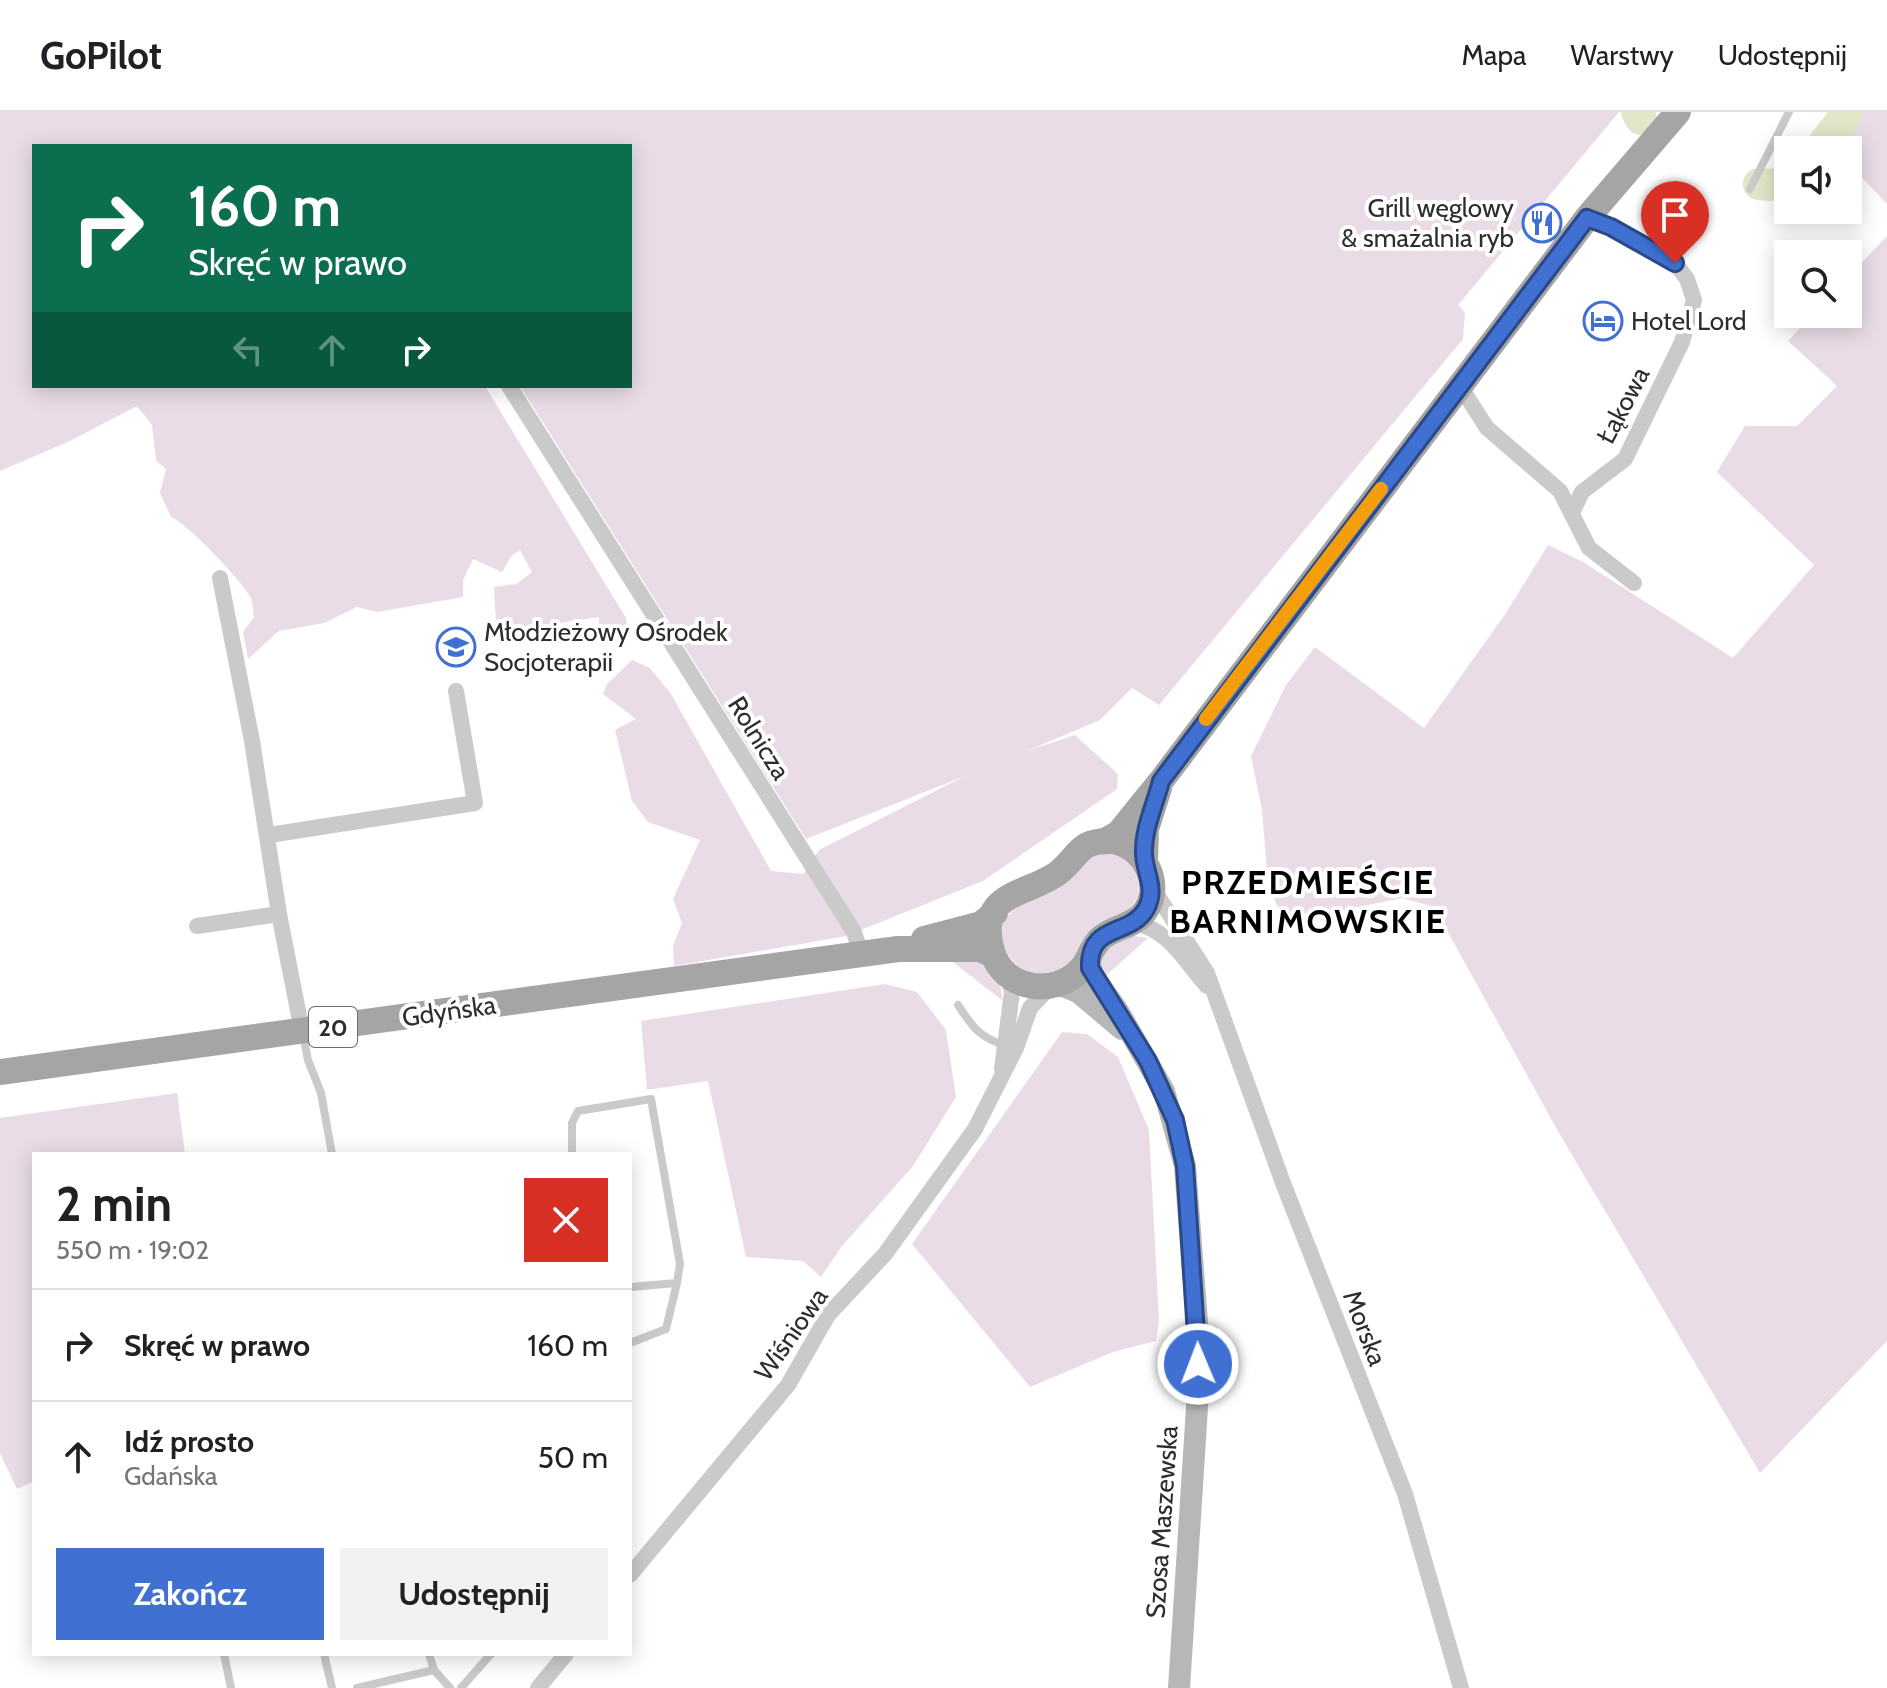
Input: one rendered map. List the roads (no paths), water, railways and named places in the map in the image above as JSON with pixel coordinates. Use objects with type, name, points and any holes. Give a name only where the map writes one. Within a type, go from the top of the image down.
[{"type":"main road","name":"20","points":[[995,913],[1014,891],[1047,880],[1064,868],[1077,850],[1119,833],[1587,218],[1678,112]]},
{"type":"main road","name":"20","points":[[1132,923],[1148,906],[1146,829],[1161,781]]},
{"type":"main road","points":[[1105,841],[1127,845],[1148,873]]},
{"type":"main road","name":"Gdyńska","points":[[898,949],[981,924],[995,913]]},
{"type":"main road","points":[[995,913],[990,932],[1000,965]]},
{"type":"main road","points":[[1054,985],[1080,970],[1105,935],[1132,923]]},
{"type":"main road","name":"Gdyńska","points":[[0,1072],[898,949],[980,949],[1000,965]]},
{"type":"main road","name":"Szosa Maszewska","points":[[1089,954],[1092,974],[1155,1074],[1175,1120],[1185,1166],[1198,1392],[1179,1688]]},
{"type":"main road","name":"20","points":[[1000,965],[1028,986],[1054,985]]},
{"type":"main road","name":"Szosa Maszewska","points":[[1054,985],[1078,992],[1131,1036]]},
{"type":"street","name":"Łąkowa","points":[[1572,513],[1582,492],[1625,459],[1682,342],[1694,300],[1687,279],[1675,263],[1611,227],[1587,218]]},
{"type":"street","name":"Rolnicza","points":[[510,388],[854,932],[861,954]]},
{"type":"street","points":[[1457,390],[1467,397],[1487,428],[1560,491],[1589,548],[1634,583]]},
{"type":"street","points":[[220,578],[269,835],[279,914],[302,1031]]},
{"type":"street","points":[[269,835],[475,803],[456,691]]},
{"type":"street","name":"Morska","points":[[1148,873],[1158,901],[1202,961],[1405,1494],[1461,1688]]},
{"type":"street","points":[[197,926],[279,914]]},
{"type":"street","name":"Morska","points":[[1132,923],[1144,924],[1165,937],[1211,990]]},
{"type":"street","name":"Wiśniowa","points":[[632,1573],[788,1385],[828,1315],[885,1254],[975,1129],[1002,1071],[1009,1046],[1012,992],[1000,965]]},
{"type":"street","name":"Wiśniowa","points":[[1009,1046],[1030,1008],[1054,985]]},
{"type":"street","points":[[538,1688],[564,1656]]},
{"type":"lane","points":[[1750,189],[1789,112]]},
{"type":"lane","points":[[958,1005],[976,1033],[1009,1046]]},
{"type":"lane","points":[[302,1031],[308,1060],[321,1093],[332,1152]]},
{"type":"lane","points":[[572,1152],[572,1123],[578,1111],[651,1099],[680,1264],[666,1329],[632,1342]]},
{"type":"lane","points":[[632,1287],[677,1283]]},
{"type":"lane","points":[[224,1656],[231,1688]]},
{"type":"lane","points":[[324,1656],[332,1688]]},
{"type":"lane","points":[[430,1656],[434,1670],[450,1688]]},
{"type":"lane","points":[[461,1688],[489,1656]]},
{"type":"lane","points":[[357,1688],[434,1670]]},
{"type":"waterway","points":[[1637,112],[1641,119]]},
{"type":"waterway","points":[[1830,136],[1848,112]]},
{"type":"waterway","points":[[1759,184],[1774,184]]},
{"type":"place","name":"Grill węglowy & smażalnia ryb","points":[[1542,223]]},
{"type":"place","name":"Hotel Lord","points":[[1603,321]]},
{"type":"place","name":"Młodzieżowy Ośrodek Socjoterapii","points":[[456,647]]},
{"type":"district","name":"PRZEDMIEŚCIE BARNIMOWSKIE","points":[[1308,902]]}]
